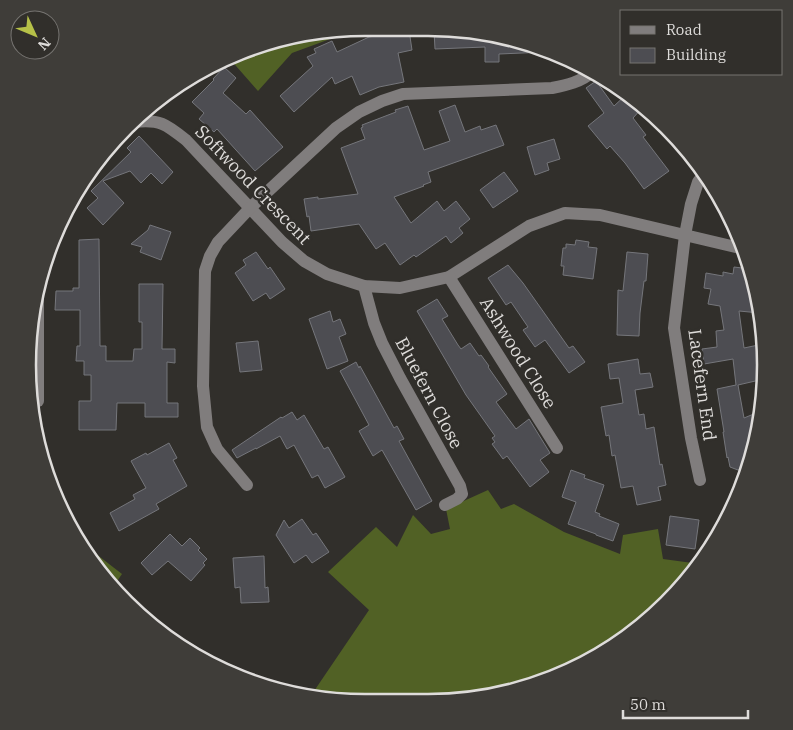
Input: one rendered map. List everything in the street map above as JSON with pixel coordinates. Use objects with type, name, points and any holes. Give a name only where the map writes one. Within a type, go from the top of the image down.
[{"type":"street","points":[[247,485],[217,449],[207,427],[203,386],[205,271],[210,256],[218,242],[251,207],[336,128],[359,112],[382,101],[403,94],[552,88],[572,83],[586,77]]},
{"type":"street","name":"Softwood Crescent","points":[[146,120],[161,123],[172,128],[186,140],[282,242],[304,261],[326,274],[364,286],[400,288],[449,276],[529,226],[565,214],[600,215],[735,248]]},
{"type":"street","name":"Lacefern End","points":[[700,180],[691,204],[685,235],[674,328],[691,438],[700,480]]},
{"type":"street","name":"Ashwood Close","points":[[449,276],[557,448]]},
{"type":"street","name":"Bluefern Close","points":[[364,286],[374,323],[382,343],[460,486],[462,494],[445,505]]},
{"type":"street","points":[[38,332],[38,398]]},
{"type":"green space","points":[[333,38],[292,53],[258,91],[234,63],[280,47]]},
{"type":"green space","points":[[488,490],[501,509],[514,504],[564,532],[620,554],[623,535],[658,529],[663,559],[691,563],[675,582],[628,626],[592,650],[554,669],[534,676],[513,683],[450,693],[365,694],[315,690],[369,610],[328,572],[376,527],[397,547],[413,515],[431,534],[450,529],[446,509]]},
{"type":"green space","points":[[96,554],[122,574],[117,581]]},
{"type":"building","points":[[410,36],[412,50],[398,53],[404,82],[379,87],[360,95],[352,76],[335,84],[332,77],[294,112],[280,96],[313,66],[307,57],[316,53],[314,49],[332,41],[337,52],[369,37]]},
{"type":"building","points":[[434,36],[471,39],[513,47],[530,53],[499,54],[499,62],[485,62],[485,47],[435,49]]},
{"type":"building","points":[[225,68],[236,78],[223,93],[246,114],[250,110],[283,147],[255,171],[217,129],[214,132],[199,119],[204,113],[192,102]]},
{"type":"building","points":[[595,82],[614,106],[621,99],[638,112],[633,118],[646,135],[643,137],[669,171],[644,189],[610,146],[607,149],[588,126],[604,113],[586,88]]},
{"type":"building","points":[[455,105],[465,132],[480,126],[481,130],[496,125],[504,145],[428,172],[431,182],[394,197],[411,223],[437,201],[444,211],[456,201],[470,219],[459,228],[463,233],[451,243],[446,236],[416,257],[414,255],[400,265],[385,243],[376,249],[359,224],[311,231],[304,199],[358,194],[341,148],[365,139],[361,128],[363,127],[362,125],[408,106],[424,150],[450,141],[439,111]]},
{"type":"building","points":[[139,136],[173,172],[162,184],[151,173],[141,183],[130,171],[103,181],[124,203],[103,225],[87,208],[98,198],[91,191],[131,152],[127,148]]},
{"type":"building","points":[[554,139],[560,159],[547,163],[549,170],[535,175],[527,147]]},
{"type":"building","points":[[504,172],[518,191],[493,208],[480,190]]},
{"type":"building","points":[[150,225],[171,232],[161,260],[140,252],[142,247],[131,244],[148,230]]},
{"type":"building","points":[[99,239],[100,346],[106,346],[106,361],[133,361],[134,349],[142,349],[142,322],[139,322],[139,284],[163,284],[162,349],[175,349],[175,363],[167,362],[167,403],[178,403],[178,417],[145,417],[145,403],[117,403],[116,430],[79,430],[79,401],[91,401],[91,375],[84,375],[84,361],[76,361],[77,346],[80,346],[80,310],[55,310],[56,291],[73,291],[73,288],[79,288],[79,240]]},
{"type":"building","points":[[576,240],[589,242],[588,247],[597,248],[593,279],[563,275],[564,266],[561,266],[563,248],[566,248],[566,244],[575,245]]},
{"type":"building","points":[[256,252],[268,269],[270,267],[285,289],[270,299],[266,293],[253,301],[235,273],[246,265],[243,260]]},
{"type":"building","points":[[627,252],[648,254],[646,281],[644,281],[640,313],[639,336],[617,335],[618,290],[623,291]]},
{"type":"building","points":[[508,265],[569,348],[573,346],[585,362],[569,373],[545,340],[535,347],[523,330],[528,327],[511,302],[506,305],[488,278]]},
{"type":"building","points":[[734,267],[742,268],[746,280],[752,312],[739,311],[744,348],[756,345],[757,365],[756,381],[738,385],[744,418],[753,414],[746,450],[738,470],[730,467],[727,458],[717,389],[736,385],[733,359],[704,364],[702,349],[717,347],[716,331],[724,330],[720,306],[708,304],[711,289],[704,288],[706,273],[723,276],[723,272],[733,274]]},
{"type":"building","points":[[437,299],[448,316],[442,319],[458,345],[461,349],[470,343],[489,366],[507,394],[496,402],[516,429],[529,419],[550,453],[540,460],[549,472],[530,487],[507,456],[503,459],[492,444],[495,442],[492,438],[495,436],[466,395],[417,311]]},
{"type":"building","points":[[330,311],[333,322],[340,319],[346,334],[339,337],[348,361],[327,369],[309,319]]},
{"type":"building","points":[[258,341],[262,370],[240,372],[236,343]]},
{"type":"building","points":[[638,359],[640,374],[650,373],[653,387],[635,390],[639,415],[644,414],[646,429],[654,427],[660,465],[662,464],[666,485],[658,487],[661,500],[637,505],[633,486],[621,488],[615,455],[612,456],[609,435],[606,436],[601,407],[623,403],[619,378],[610,379],[608,364]]},
{"type":"building","points":[[356,362],[394,428],[397,426],[404,439],[399,441],[432,501],[416,510],[382,450],[373,456],[359,431],[369,425],[340,371]]},
{"type":"building","points":[[292,412],[297,420],[304,415],[324,449],[328,447],[345,477],[325,488],[318,475],[312,478],[294,445],[287,449],[280,436],[237,458],[232,450],[281,417]]},
{"type":"building","points":[[169,443],[177,458],[173,460],[187,486],[156,504],[159,509],[119,531],[110,513],[135,499],[133,495],[146,488],[131,461]]},
{"type":"building","points":[[571,470],[585,475],[584,478],[604,485],[595,512],[600,514],[599,516],[619,524],[613,541],[568,524],[576,502],[562,497]]},
{"type":"building","points":[[670,516],[699,520],[695,549],[666,545]]},
{"type":"building","points":[[302,519],[313,535],[316,533],[329,552],[312,563],[306,555],[294,563],[276,535],[284,520],[289,528]]},
{"type":"building","points":[[170,534],[182,546],[190,538],[207,559],[203,563],[205,565],[191,581],[168,561],[152,575],[141,563]]},
{"type":"building","points":[[264,556],[265,588],[268,587],[269,602],[241,603],[240,587],[235,588],[233,558]]}]
